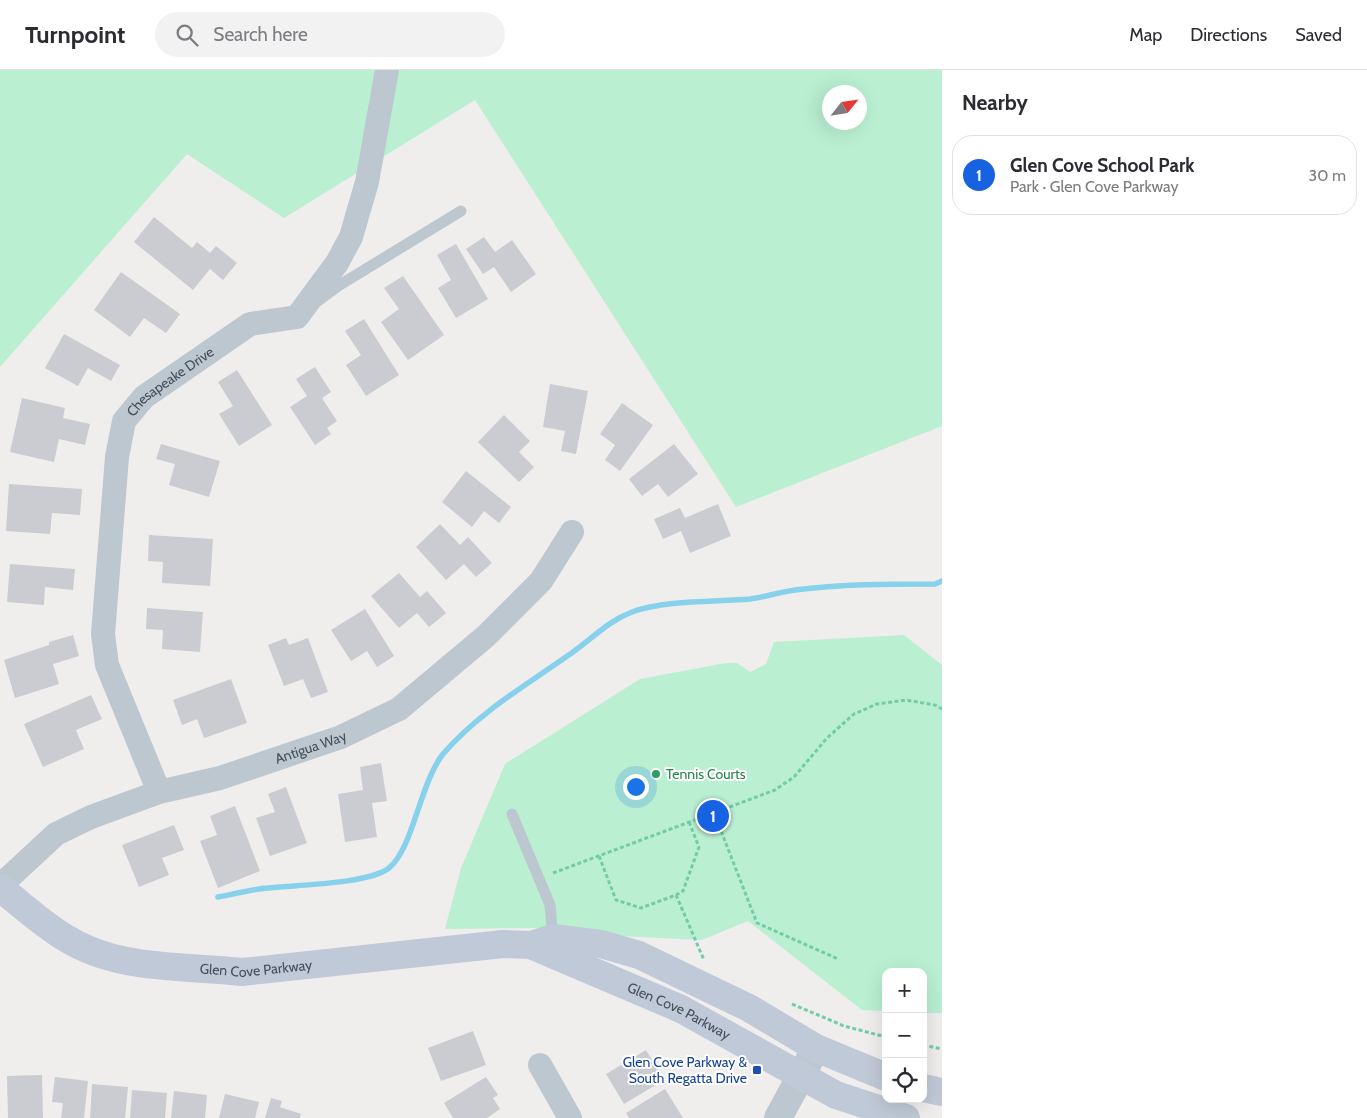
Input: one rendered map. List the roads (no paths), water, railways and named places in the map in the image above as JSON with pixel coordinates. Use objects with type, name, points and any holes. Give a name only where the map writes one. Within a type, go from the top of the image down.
[{"type":"main road","name":"Glen Cove Parkway","points":[[0,887],[64,937],[104,955],[152,966],[199,967],[242,972],[503,944],[545,946],[601,944],[640,955],[749,1008],[816,1048],[882,1075]]},
{"type":"main road","name":"Glen Cove Parkway","points":[[545,946],[681,1009],[836,1095],[906,1118]]},
{"type":"main road","points":[[927,1089],[942,1092]]},
{"type":"street","points":[[297,317],[337,263],[351,237],[367,182],[387,70]]},
{"type":"street","name":"Chesapeake Drive","points":[[159,792],[107,665],[104,634],[117,457],[124,422],[144,397],[250,324],[297,317]]},
{"type":"street","name":"Antigua Way","points":[[0,887],[56,834],[91,817],[159,792],[220,778],[341,737],[398,709],[486,636],[541,581],[572,532]]},
{"type":"street","points":[[778,1118],[816,1048]]},
{"type":"street","points":[[540,1065],[570,1118]]},
{"type":"lane","points":[[297,317],[338,286],[461,211]]},
{"type":"lane","points":[[512,814],[550,905],[545,946]]},
{"type":"waterway","points":[[218,897],[250,890],[349,881],[379,873],[389,868],[397,859],[411,831],[435,766],[457,739],[488,712],[522,687],[608,625],[632,612],[659,605],[750,599],[812,588],[935,584],[942,581]]},
{"type":"place","name":"Tennis Courts","points":[[656,774]]},
{"type":"place","name":"Glen Cove School Park","points":[[713,816]]},
{"type":"place","name":"Glen Cove Parkway & South Regatta Drive","points":[[757,1070]]}]
